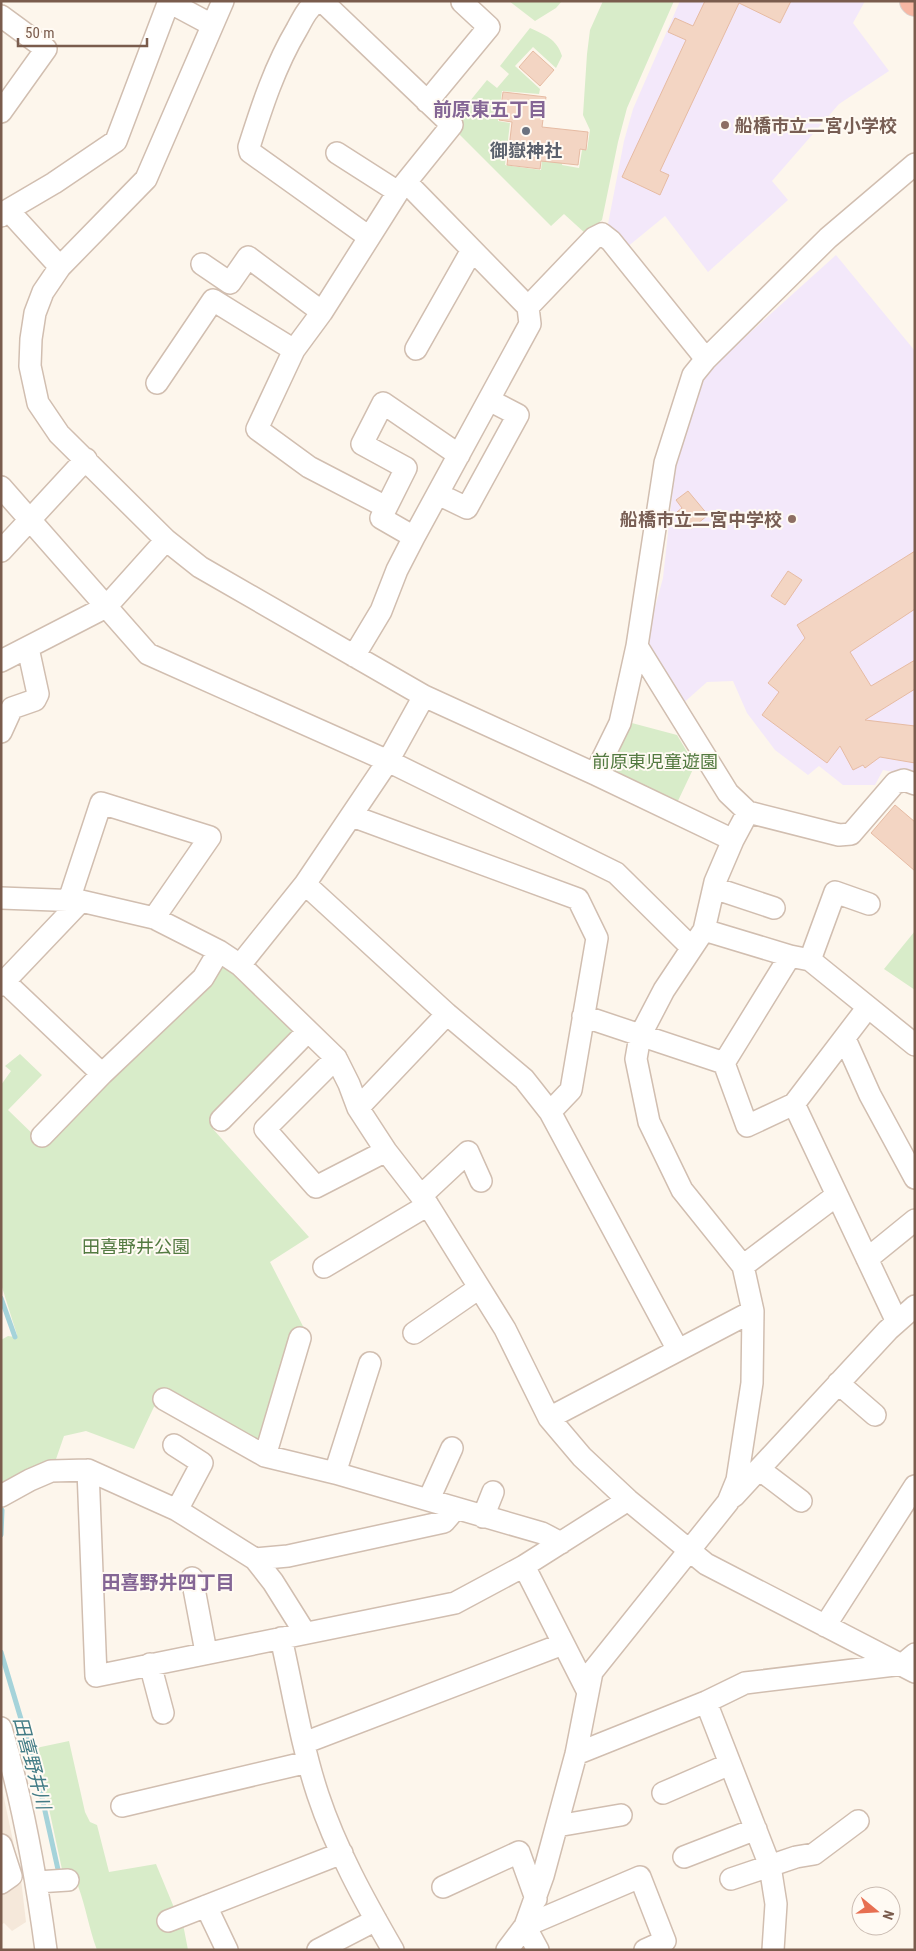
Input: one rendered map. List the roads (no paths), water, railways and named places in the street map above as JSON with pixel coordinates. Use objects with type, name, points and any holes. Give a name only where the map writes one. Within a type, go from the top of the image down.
[{"type":"street","points":[[223,1],[146,179],[60,267],[43,292],[35,313],[31,339],[30,366],[38,403],[45,415],[59,434],[166,540],[200,567],[424,696],[595,774],[733,840]]},
{"type":"street","points":[[60,267],[4,213],[54,184],[116,141],[169,2],[212,26]]},
{"type":"street","points":[[427,102],[489,27],[462,2]]},
{"type":"street","points":[[369,237],[250,152],[249,147],[262,104],[282,54],[313,3],[452,125],[402,188],[322,312],[294,350],[257,429],[308,467],[386,507]]},
{"type":"street","points":[[1,16],[46,49],[1,112]]},
{"type":"street","points":[[337,153],[402,188],[472,250],[528,307],[530,324],[414,537],[381,611],[354,656]]},
{"type":"street","points":[[595,774],[620,723],[637,646],[665,463],[693,375],[706,359],[828,238],[915,164]]},
{"type":"street","points":[[528,307],[594,238],[602,234],[611,241],[706,359]]},
{"type":"street","points":[[416,349],[472,250]]},
{"type":"street","points":[[202,264],[230,283],[248,257],[322,312]]},
{"type":"street","points":[[157,383],[213,300],[294,350]]},
{"type":"street","points":[[438,494],[467,508],[518,415],[489,400]]},
{"type":"street","points":[[414,537],[381,518],[406,468],[362,444],[383,403],[459,455]]},
{"type":"street","points":[[1,551],[86,459]]},
{"type":"street","points":[[1,487],[148,654],[388,761],[616,873],[692,948]]},
{"type":"street","points":[[1,661],[106,607],[166,540]]},
{"type":"street","points":[[637,646],[728,792],[748,812],[839,836],[851,834],[895,783],[904,780],[915,784]]},
{"type":"street","points":[[1,732],[12,708],[35,700],[38,694],[28,648]]},
{"type":"street","points":[[240,965],[305,884],[352,816],[388,761],[424,696]]},
{"type":"street","points":[[102,1074],[3,983],[75,901],[101,803],[210,837],[154,918]]},
{"type":"street","points":[[728,1502],[737,1480],[752,1383],[753,1311],[743,1266],[682,1190],[649,1122],[636,1059],[640,1036],[664,990],[704,930],[714,888],[733,840],[748,812]]},
{"type":"street","points":[[352,816],[578,899],[597,938],[571,1090],[550,1112]]},
{"type":"street","points":[[305,884],[447,1014],[524,1079],[550,1112],[678,1350]]},
{"type":"street","points":[[714,888],[774,908]]},
{"type":"street","points":[[724,1063],[800,958],[835,892],[869,904]]},
{"type":"street","points":[[1,898],[75,901],[154,918],[219,951],[240,965],[336,1058],[358,1108],[386,1151],[425,1200],[505,1329],[549,1418],[582,1457],[628,1500],[706,1564],[825,1626],[911,1663]]},
{"type":"street","points":[[704,930],[800,958],[868,1007],[915,1045]]},
{"type":"street","points":[[42,1136],[102,1074],[203,978],[219,951]]},
{"type":"street","points":[[724,1063],[747,1126],[794,1104],[846,1039],[868,1007]]},
{"type":"street","points":[[358,1108],[447,1014]]},
{"type":"street","points":[[583,1016],[724,1063]]},
{"type":"street","points":[[221,1120],[308,1031]]},
{"type":"street","points":[[846,1039],[870,1095],[915,1178]]},
{"type":"street","points":[[336,1058],[265,1129],[316,1187],[386,1151]]},
{"type":"street","points":[[794,1104],[897,1322]]},
{"type":"street","points":[[324,1267],[425,1200],[468,1152],[481,1182]]},
{"type":"street","points":[[743,1266],[837,1195]]},
{"type":"street","points":[[868,1259],[915,1220]]},
{"type":"street","points":[[414,1333],[479,1288]]},
{"type":"street","points":[[507,1950],[525,1926],[536,1899],[576,1754],[592,1672],[728,1502],[897,1322],[915,1306]]},
{"type":"street","points":[[549,1418],[753,1311]]},
{"type":"street","points":[[265,1456],[300,1338]]},
{"type":"street","points":[[335,1473],[370,1363]]},
{"type":"street","points":[[838,1384],[875,1415]]},
{"type":"street","points":[[164,1399],[265,1456],[429,1499],[483,1517],[542,1533],[561,1544]]},
{"type":"street","points":[[174,1445],[202,1463],[177,1510]]},
{"type":"street","points":[[429,1499],[452,1448]]},
{"type":"street","points":[[759,1469],[801,1501]]},
{"type":"street","points":[[88,1470],[96,1676],[206,1652],[455,1603],[561,1544],[628,1500]]},
{"type":"street","points":[[1,1496],[51,1471],[88,1470],[177,1510],[255,1559],[273,1582],[306,1633]]},
{"type":"street","points":[[825,1626],[915,1486]]},
{"type":"street","points":[[483,1517],[493,1492]]},
{"type":"street","points":[[255,1559],[288,1556],[444,1522],[456,1508]]},
{"type":"street","points":[[524,1566],[588,1692]]},
{"type":"street","points":[[192,1578],[206,1652]]},
{"type":"street","points":[[281,1638],[306,1753],[324,1812],[357,1886],[393,1950]]},
{"type":"street","points":[[122,1806],[306,1753],[563,1644]]},
{"type":"street","points":[[576,1754],[706,1702],[745,1683],[911,1663]]},
{"type":"street","points":[[150,1664],[162,1713]]},
{"type":"street","points":[[706,1702],[770,1866],[776,1904],[773,1950]]},
{"type":"street","points":[[1,1728],[8,1774],[37,1882],[46,1950]]},
{"type":"street","points":[[664,1793],[730,1764]]},
{"type":"street","points":[[557,1826],[620,1815]]},
{"type":"street","points":[[730,1879],[796,1856],[814,1854],[858,1821]]},
{"type":"street","points":[[684,1857],[756,1829]]},
{"type":"street","points":[[1,1844],[11,1876],[1,1883]]},
{"type":"street","points":[[443,1887],[519,1852],[536,1899]]},
{"type":"street","points":[[168,1921],[342,1853]]},
{"type":"street","points":[[525,1926],[640,1877],[665,1942],[645,1950]]},
{"type":"street","points":[[37,1882],[68,1880]]},
{"type":"street","points":[[206,1906],[227,1950]]},
{"type":"street","points":[[318,1950],[376,1920]]},
{"type":"street","points":[[525,1926],[538,1950]]},
{"type":"waterway","name":"田喜野井川","points":[[1,1298],[15,1337]]},
{"type":"waterway","name":"田喜野井川","points":[[1,1535],[2,1510]]},
{"type":"waterway","name":"田喜野井川","points":[[1,1652],[35,1766],[59,1874]]},
{"type":"place","name":"船橋市立二宮小学校","points":[[725,125]]},
{"type":"place","name":"御嶽神社","points":[[526,131]]},
{"type":"place","name":"船橋市立二宮中学校","points":[[792,519]]},
{"type":"district","name":"前原東五丁目","points":[[490,109]]},
{"type":"district","name":"田喜野井四丁目","points":[[168,1582]]},
{"type":"park label","name":"前原東児童遊園","points":[[655,761]]},
{"type":"park label","name":"田喜野井公園","points":[[136,1246]]}]
